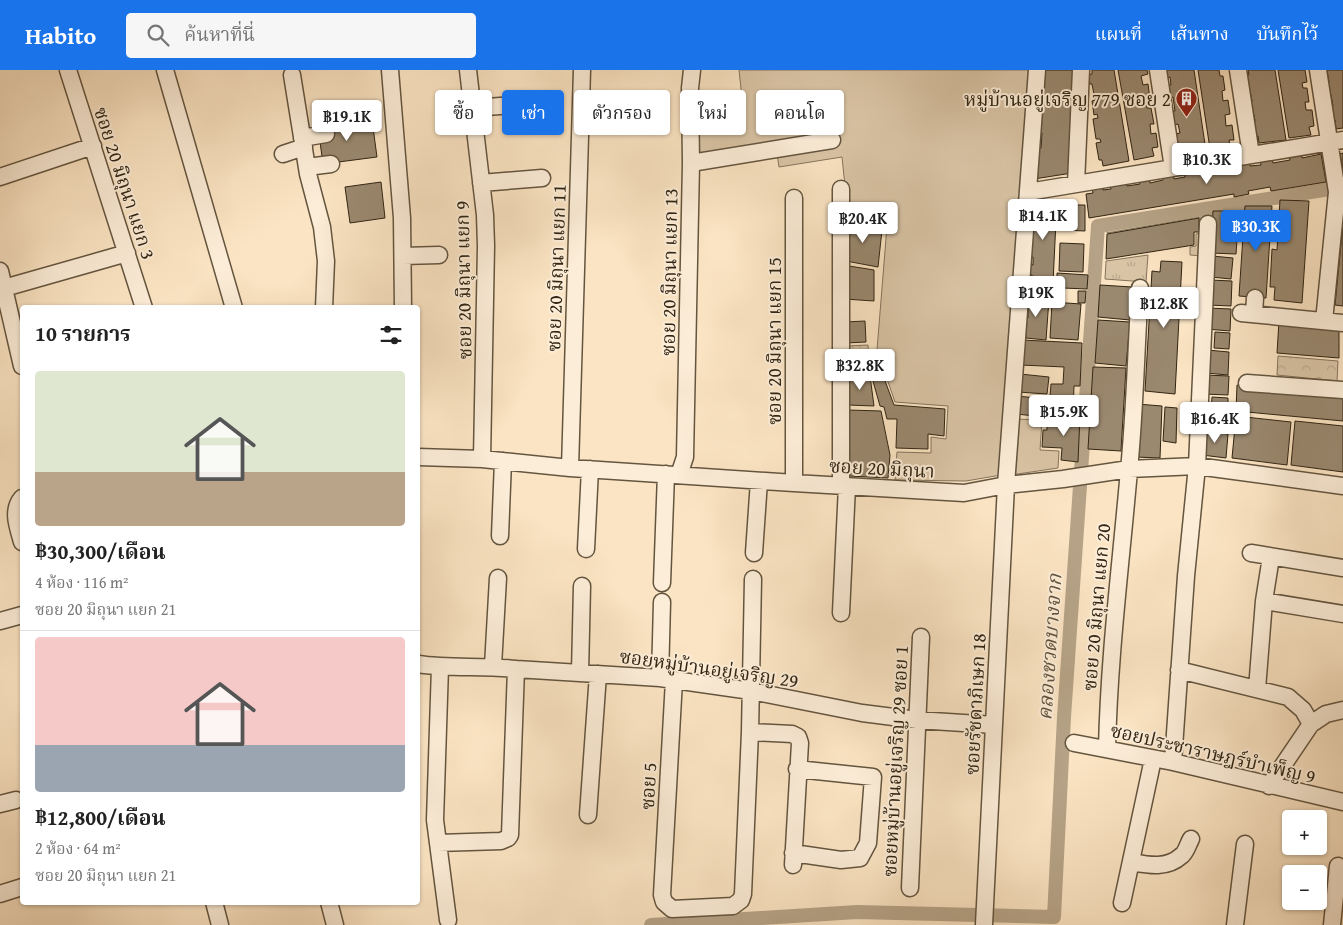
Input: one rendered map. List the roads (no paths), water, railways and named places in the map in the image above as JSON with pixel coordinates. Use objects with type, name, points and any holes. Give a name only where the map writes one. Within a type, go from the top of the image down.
[{"type":"street","name":"ซอย 20 มิถุนา แยก 3","points":[[68,70],[143,305]]},
{"type":"street","points":[[165,70],[233,305]]},
{"type":"street","points":[[390,70],[402,218],[403,305]]},
{"type":"street","name":"ซอย 20 มิถุนา แยก 9","points":[[468,70],[471,90]]},
{"type":"street","name":"ซอย 20 มิถุนา แยก 11","points":[[570,468],[582,70]]},
{"type":"street","name":"ซอย 20 มิถุนา แยก 13","points":[[662,583],[672,474],[684,457],[691,163],[690,88],[692,70]]},
{"type":"street","name":"ซอยรัชดาภิเษก 18","points":[[984,922],[1006,485],[1037,70]]},
{"type":"street","points":[[1076,184],[1081,70]]},
{"type":"street","points":[[1158,70],[1173,168]]},
{"type":"street","points":[[1238,70],[1251,155]]},
{"type":"street","points":[[1318,70],[1336,141],[1338,194],[1324,322]]},
{"type":"street","points":[[292,75],[307,168],[322,227],[326,261],[324,305]]},
{"type":"street","points":[[283,154],[303,142],[326,134]]},
{"type":"street","name":"ซอย 20 มิถุนา แยก 9","points":[[476,135],[485,215],[486,246],[482,459]]},
{"type":"street","points":[[691,163],[832,140]]},
{"type":"street","points":[[1028,192],[1336,141]]},
{"type":"street","points":[[0,177],[93,146]]},
{"type":"street","points":[[307,168],[332,164]]},
{"type":"street","points":[[481,183],[542,178]]},
{"type":"street","points":[[841,189],[844,486],[841,613]]},
{"type":"street","name":"ซอย 20 มิถุนา แยก 15","points":[[794,198],[794,483]]},
{"type":"street","points":[[1173,762],[1178,670],[1197,466],[1208,224]]},
{"type":"street","points":[[4,288],[127,253]]},
{"type":"street","points":[[403,256],[439,255]]},
{"type":"street","points":[[0,271],[20,357]]},
{"type":"street","name":"ซอย 20 มิถุนา แยก 20","points":[[1107,749],[1108,703],[1129,469],[1140,288]]},
{"type":"street","points":[[1250,308],[1324,322],[1343,323]]},
{"type":"street","points":[[1247,383],[1343,390]]},
{"type":"street","name":"ซอย 20 มิถุนา","points":[[420,457],[482,459],[570,468],[759,481],[964,492],[1129,469],[1197,466],[1343,486]]},
{"type":"street","points":[[500,536],[503,461]]},
{"type":"street","points":[[586,550],[590,469]]},
{"type":"street","points":[[754,554],[759,481]]},
{"type":"street","points":[[20,501],[16,508],[16,520],[20,535]]},
{"type":"street","points":[[1251,553],[1343,568]]},
{"type":"street","points":[[1257,689],[1264,600],[1271,557]]},
{"type":"street","points":[[493,666],[498,578]]},
{"type":"street","points":[[753,579],[750,732],[792,734],[798,737],[800,743],[798,769],[793,859],[841,860],[860,858],[868,843],[873,777],[798,769]]},
{"type":"street","points":[[580,673],[582,586]]},
{"type":"street","points":[[1264,600],[1343,614]]},
{"type":"street","name":"ซอย 5","points":[[662,602],[667,679],[662,895],[664,902],[672,909],[733,906],[742,900],[750,732]]},
{"type":"street","points":[[0,621],[20,616]]},
{"type":"street","name":"ซอยหมู่บ้านอยู่เจริญ 29 ซอย 1","points":[[910,888],[921,637]]},
{"type":"street","name":"ซอยหมู่บ้านอยู่เจริญ 29","points":[[420,664],[440,667],[493,666],[667,679],[750,691],[862,713],[917,720],[994,725]]},
{"type":"street","points":[[440,667],[435,807],[448,920]]},
{"type":"street","points":[[438,843],[501,841],[510,835],[516,669]]},
{"type":"street","points":[[1178,670],[1288,697],[1303,710],[1311,724]]},
{"type":"street","points":[[588,814],[598,674]]},
{"type":"street","points":[[1269,786],[1311,724],[1326,714],[1343,710]]},
{"type":"street","name":"ซอยประชาราษฎร์บำเพ็ญ 9","points":[[1074,743],[1173,762],[1343,802]]},
{"type":"street","points":[[1122,903],[1153,758]]},
{"type":"street","points":[[1131,862],[1153,866],[1167,864],[1182,856],[1191,839]]},
{"type":"street","points":[[1235,925],[1245,844]]},
{"type":"street","points":[[1332,925],[1338,866]]},
{"type":"street","points":[[0,894],[20,888]]},
{"type":"street","points":[[215,905],[220,925]]},
{"type":"street","points":[[330,905],[335,925]]},
{"type":"waterway","name":"คลองชวดบางจาก","points":[[651,925],[857,912],[1054,917],[1064,717],[1098,226],[1343,187]]},
{"type":"place","name":"หมู่บ้านอยู่เจริญ 779 ซอย 2","points":[[1187,118]]}]
